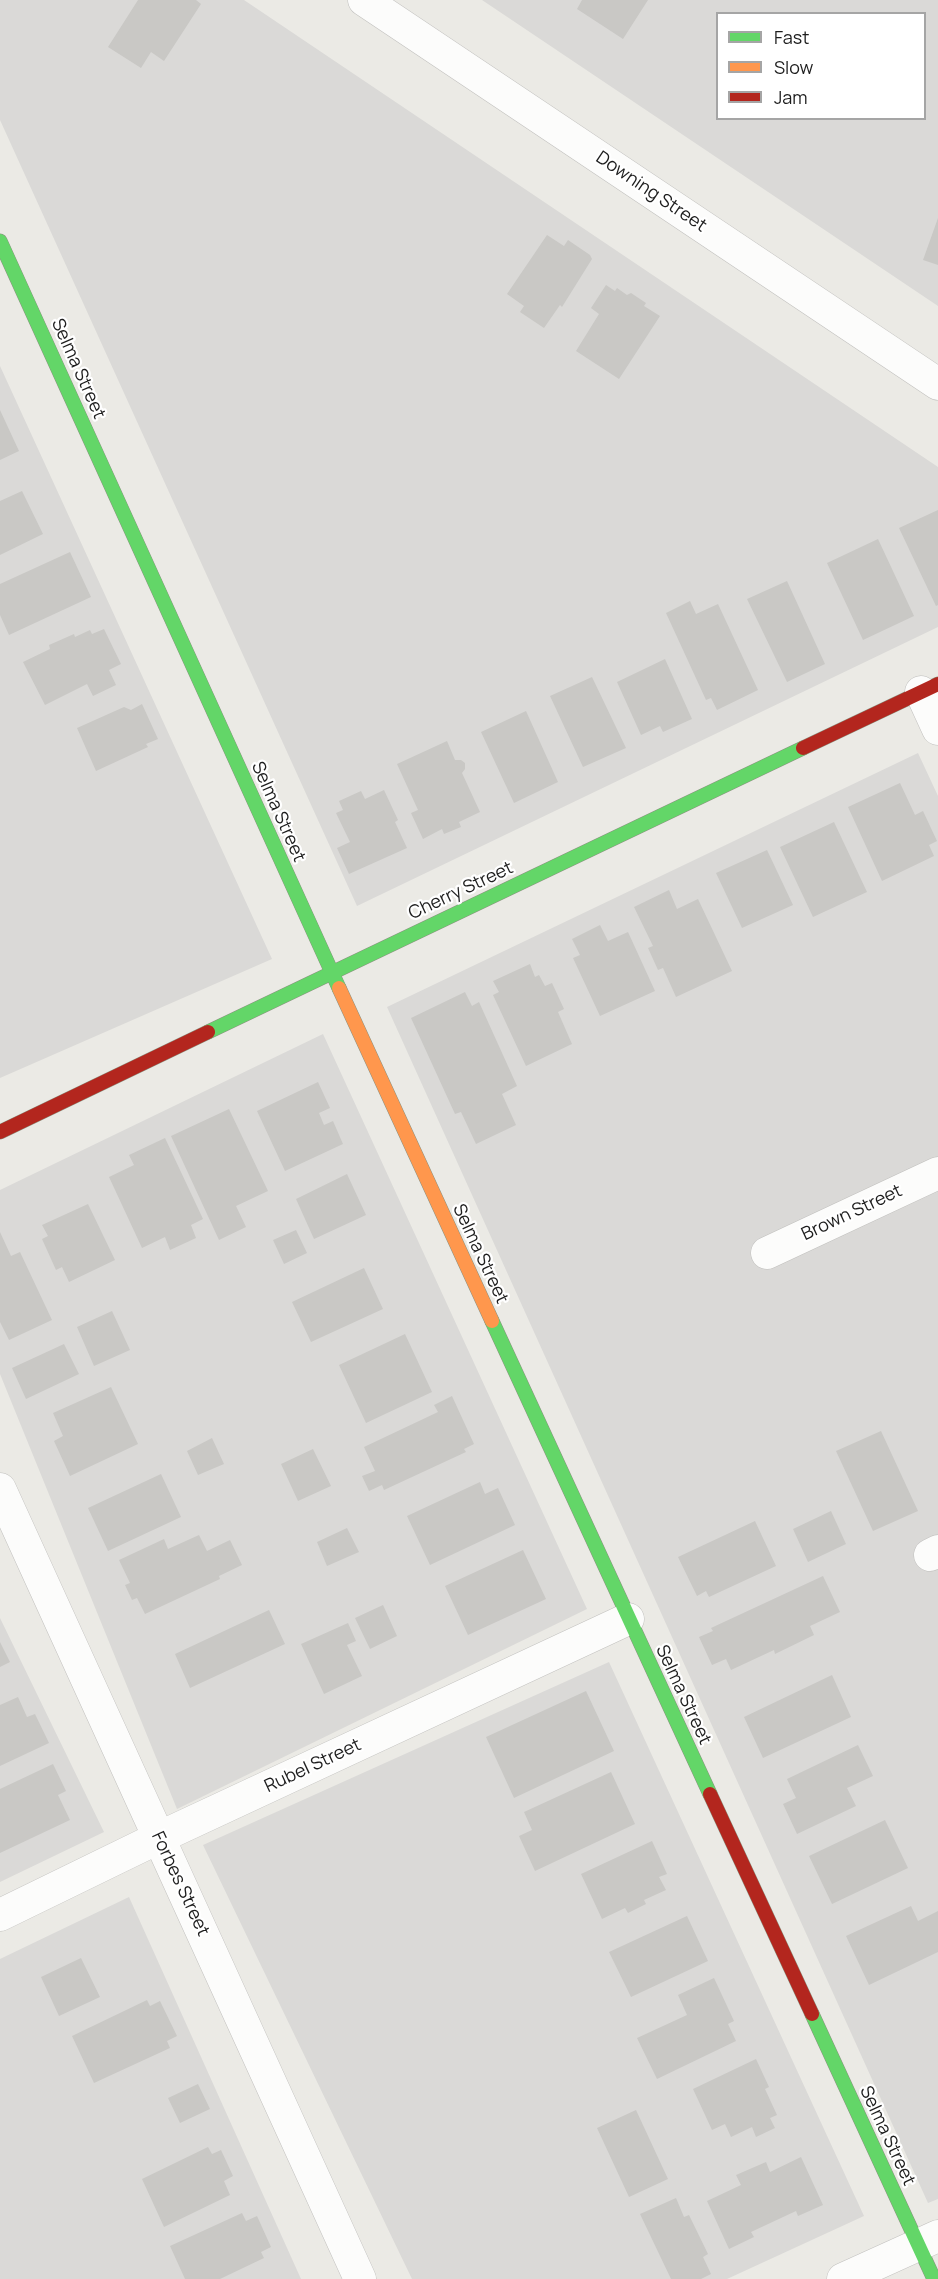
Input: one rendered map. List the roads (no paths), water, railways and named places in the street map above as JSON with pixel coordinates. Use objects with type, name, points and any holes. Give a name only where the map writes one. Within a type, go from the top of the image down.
[{"type":"street","name":"Downing Street","points":[[364,0],[938,384]]},
{"type":"street","name":"Selma Street","points":[[0,241],[628,1619],[928,2240],[933,2279]]},
{"type":"street","name":"Cherry Street","points":[[0,1132],[930,688]]},
{"type":"street","points":[[930,688],[938,729]]},
{"type":"street","name":"Brown Street","points":[[767,1253],[938,1173]]},
{"type":"street","name":"Forbes Street","points":[[0,1489],[360,2279]]},
{"type":"street","name":"Rubel Street","points":[[0,1915],[158,1838],[628,1619]]},
{"type":"street","points":[[843,2279],[928,2240]]}]
